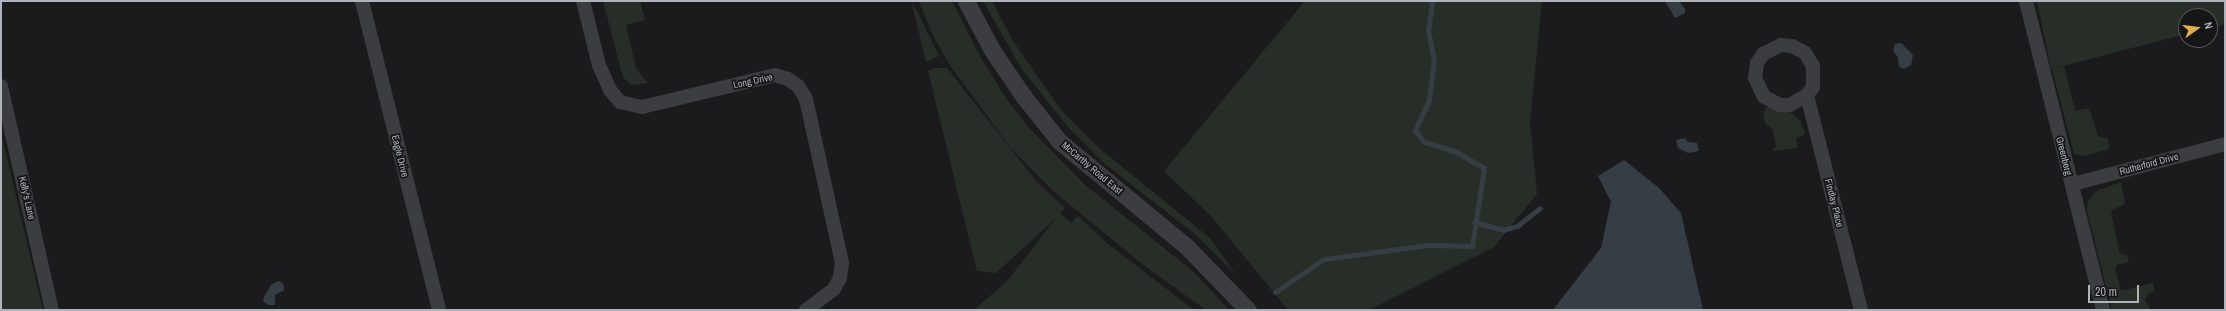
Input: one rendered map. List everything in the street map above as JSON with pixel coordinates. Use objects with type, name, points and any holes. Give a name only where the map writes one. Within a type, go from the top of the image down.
[{"type":"street","name":"Eagle Drive","points":[[362,1],[439,310]]},
{"type":"street","name":"Long Drive","points":[[583,1],[600,65],[610,90],[620,102],[642,107],[775,75],[798,86],[806,98],[842,263],[840,278],[834,289],[806,310]]},
{"type":"street","name":"McCarthy Road East","points":[[966,1],[992,50],[1024,98],[1060,141],[1186,246],[1248,310]]},
{"type":"street","name":"Greenberg","points":[[2026,1],[2073,184],[2103,310]]},
{"type":"street","points":[[1781,45],[1792,46],[1805,53],[1811,61],[1815,76],[1807,95],[1790,105],[1780,105],[1764,97],[1755,78],[1758,62],[1763,54],[1781,45]]},
{"type":"street","name":"Kelly's Lane","points":[[1,86],[52,310]]},
{"type":"street","name":"Findlay Place","points":[[1807,95],[1861,310]]},
{"type":"street","name":"Rutherford Drive","points":[[2073,184],[2225,144]]},
{"type":"shaded area","points":[[603,1],[640,1],[645,20],[626,25],[636,68],[648,83],[631,85],[623,77]]},
{"type":"shaded area","points":[[912,1],[939,56],[926,62],[914,12]]},
{"type":"shaded area","points":[[919,1],[952,1],[982,60],[1008,101],[1030,129],[1084,184],[1194,272],[1229,310],[1206,310],[1142,264],[1052,190],[1010,147],[951,67],[932,34]]},
{"type":"shaded area","points":[[983,1],[992,1],[1013,41],[1061,110],[1100,149],[1210,238],[1236,275],[1196,235],[1105,164],[1067,126],[1021,68]]},
{"type":"shaded area","points":[[1305,1],[1542,1],[1530,122],[1537,194],[1494,247],[1369,310],[1288,310],[1212,217],[1164,171]]},
{"type":"shaded area","points":[[1665,1],[1679,1],[1685,9],[1685,13],[1675,18]]},
{"type":"shaded area","points":[[2037,1],[2225,1],[2225,24],[2218,26],[2218,8],[2178,8],[2178,36],[2051,69]]},
{"type":"shaded area","points":[[1901,43],[1913,55],[1911,65],[1904,69],[1899,67],[1898,57],[1893,51],[1895,44]]},
{"type":"shaded area","points":[[2064,66],[2075,111],[2089,108],[2098,136],[2107,138],[2110,149],[2084,156],[2074,154],[2052,69]]},
{"type":"shaded area","points":[[934,68],[947,68],[1037,182],[1065,208],[1060,214],[1071,223],[1078,216],[1108,244],[1194,310],[974,310],[1007,281],[1057,217],[996,273],[977,271],[928,71]]},
{"type":"shaded area","points":[[1766,107],[1788,111],[1800,120],[1805,134],[1796,138],[1798,148],[1773,151],[1776,146],[1773,131],[1770,126],[1766,125],[1763,115]]},
{"type":"shaded area","points":[[1,133],[43,310],[1,310]]},
{"type":"shaded area","points":[[1685,138],[1688,142],[1697,143],[1699,151],[1688,153],[1678,148],[1676,140]]},
{"type":"shaded area","points":[[1624,160],[1659,188],[1681,213],[1703,310],[1553,310],[1601,248],[1611,202],[1598,176]]},
{"type":"shaded area","points":[[2121,182],[2125,204],[2112,210],[2111,213],[2120,254],[2127,255],[2129,262],[2117,265],[2115,269],[2121,291],[2153,283],[2155,291],[2148,294],[2145,299],[2150,310],[2112,310],[2087,210],[2088,201],[2096,191]]},
{"type":"shaded area","points":[[278,281],[283,283],[284,290],[275,295],[275,305],[268,305],[263,301],[264,297],[271,285]]},
{"type":"waterway","points":[[1275,292],[1324,259],[1428,245],[1472,246],[1484,168],[1454,151],[1424,142],[1415,130],[1429,100],[1434,61],[1428,31],[1432,1]]},
{"type":"waterway","points":[[1474,222],[1503,230],[1517,226],[1540,208]]}]
